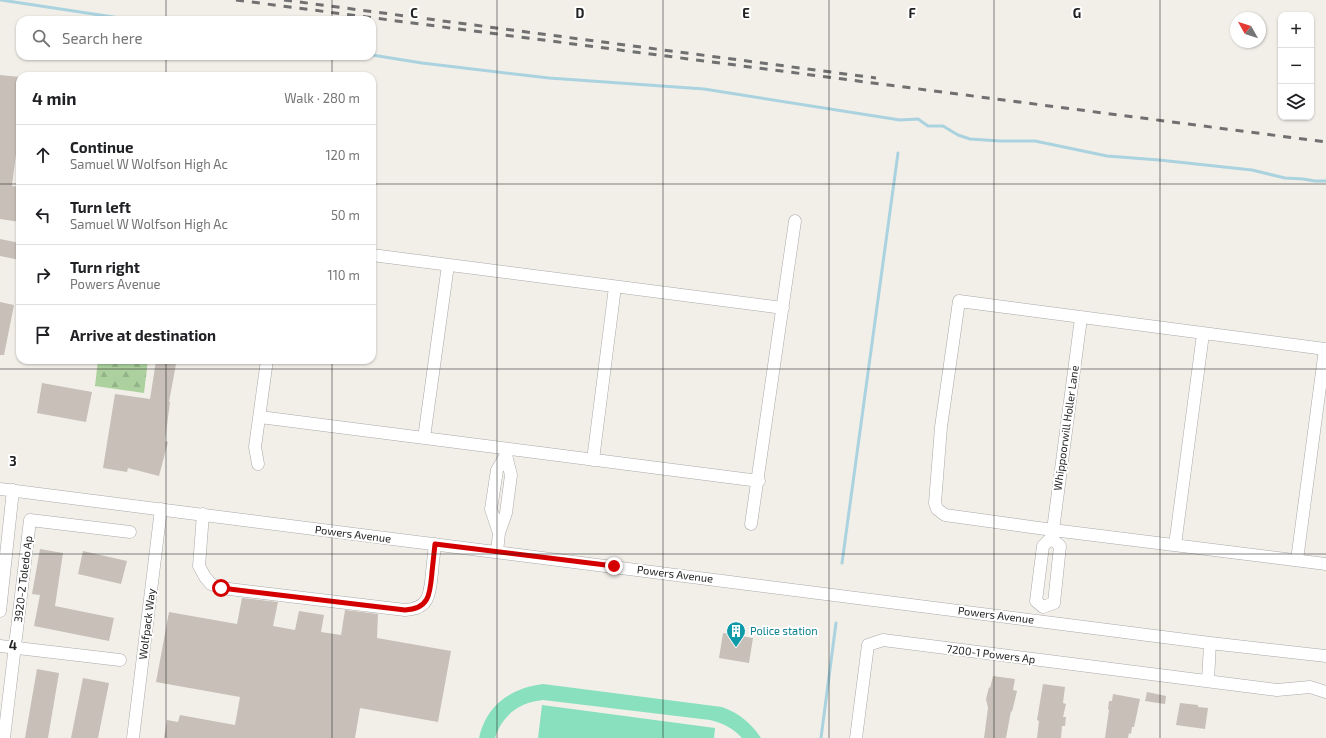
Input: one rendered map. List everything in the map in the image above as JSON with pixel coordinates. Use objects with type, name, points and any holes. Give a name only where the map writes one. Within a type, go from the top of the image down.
[{"type":"street","points":[[751,524],[795,221]]},
{"type":"street","points":[[376,256],[783,308]]},
{"type":"street","points":[[424,438],[448,265]]},
{"type":"street","points":[[593,460],[615,287]]},
{"type":"street","points":[[1297,560],[1325,349],[959,301],[941,427],[935,503],[937,509],[945,515],[1052,534],[1175,545],[1326,564]]},
{"type":"street","name":"Whippoorwill Holler Lane","points":[[1041,621],[1043,607],[1036,601],[1042,546],[1052,534],[1081,318]]},
{"type":"street","points":[[1175,545],[1203,334]]},
{"type":"street","points":[[258,464],[255,447],[267,364]]},
{"type":"street","points":[[260,417],[424,438],[507,452],[593,460],[758,481]]},
{"type":"street","points":[[497,552],[499,532],[506,513],[511,475],[507,452]]},
{"type":"street","name":"Powers Avenue","points":[[0,489],[1210,643],[1326,656]]},
{"type":"street","points":[[0,611],[13,490]]},
{"type":"street","name":"Wolfpack Way","points":[[133,738],[161,509]]},
{"type":"street","points":[[203,514],[199,566],[211,584],[221,588],[414,610],[422,605],[430,592],[435,544]]},
{"type":"street","name":"3920-2 Toledo Ap","points":[[4,738],[30,520],[130,532]]},
{"type":"street","points":[[1043,607],[1054,603],[1060,546],[1052,534]]},
{"type":"street","name":"7200-1 Powers Ap","points":[[856,738],[868,646],[883,640],[1277,690],[1310,687],[1326,692]]},
{"type":"street","points":[[1208,681],[1210,643]]},
{"type":"street","points":[[0,646],[120,660]]},
{"type":"green space","points":[[98,364],[148,364],[144,393],[95,386]]},
{"type":"green space","points":[[543,684],[722,707],[734,712],[744,719],[761,738],[742,738],[728,726],[710,720],[543,700],[535,701],[513,711],[502,723],[495,738],[479,738],[482,726],[487,716],[502,700],[520,689]]},
{"type":"green space","points":[[542,705],[715,728],[714,738],[538,738]]},
{"type":"building","points":[[0,75],[16,77],[16,154],[12,186],[16,186],[16,221],[0,219]]},
{"type":"building","points":[[0,239],[16,242],[16,259],[0,256]]},
{"type":"building","points":[[0,302],[14,305],[4,355],[0,355]]},
{"type":"building","points":[[156,364],[176,364],[169,402],[165,441],[168,442],[159,476],[128,468],[127,472],[103,468],[115,394],[150,399]]},
{"type":"building","points":[[42,383],[92,392],[86,422],[37,413]]},
{"type":"building","points":[[40,549],[63,553],[55,606],[114,618],[109,641],[34,626],[40,595],[32,594]]},
{"type":"building","points":[[83,551],[127,561],[121,584],[78,574]]},
{"type":"building","points":[[242,598],[278,602],[273,626],[295,630],[299,611],[324,615],[321,632],[341,635],[345,610],[378,614],[377,638],[451,651],[438,722],[360,708],[355,738],[164,738],[167,720],[178,722],[180,715],[235,725],[240,697],[156,682],[169,612],[237,624]]},
{"type":"building","name":"Police station","points":[[723,633],[753,638],[749,663],[719,658]]},
{"type":"building","points":[[37,669],[59,673],[48,738],[25,738]]},
{"type":"building","points":[[993,676],[1015,679],[1013,690],[1017,691],[1012,712],[1011,711],[1006,738],[984,738],[988,708],[986,699]]},
{"type":"building","points":[[83,678],[109,683],[98,738],[71,738]]},
{"type":"building","points":[[1043,684],[1065,687],[1063,703],[1066,704],[1063,717],[1066,717],[1065,726],[1062,726],[1061,738],[1037,738],[1039,721],[1037,720]]},
{"type":"building","points":[[1147,692],[1166,696],[1165,704],[1145,701]]},
{"type":"building","points":[[1113,694],[1140,699],[1134,727],[1132,727],[1131,734],[1129,733],[1128,738],[1105,738],[1109,701],[1112,701]]},
{"type":"building","points":[[1180,703],[1208,708],[1205,729],[1176,725]]},
{"type":"waterway","points":[[1,0],[107,16]]},
{"type":"waterway","points":[[376,56],[422,63],[549,78],[704,89],[900,120],[918,119],[928,126],[943,126],[958,135],[970,139],[1035,141],[1107,156],[1252,170],[1285,178],[1326,181]]},
{"type":"waterway","points":[[842,563],[898,153]]},
{"type":"waterway","points":[[821,738],[836,623]]},
{"type":"railway","points":[[236,0],[359,16]]},
{"type":"railway","points":[[284,0],[876,78]]},
{"type":"railway","points":[[376,18],[1326,142]]},
{"type":"place","name":"Police station","points":[[736,648]]},
{"type":"route","points":[[221,588],[414,610],[422,605],[430,592],[435,544],[614,566]]}]
